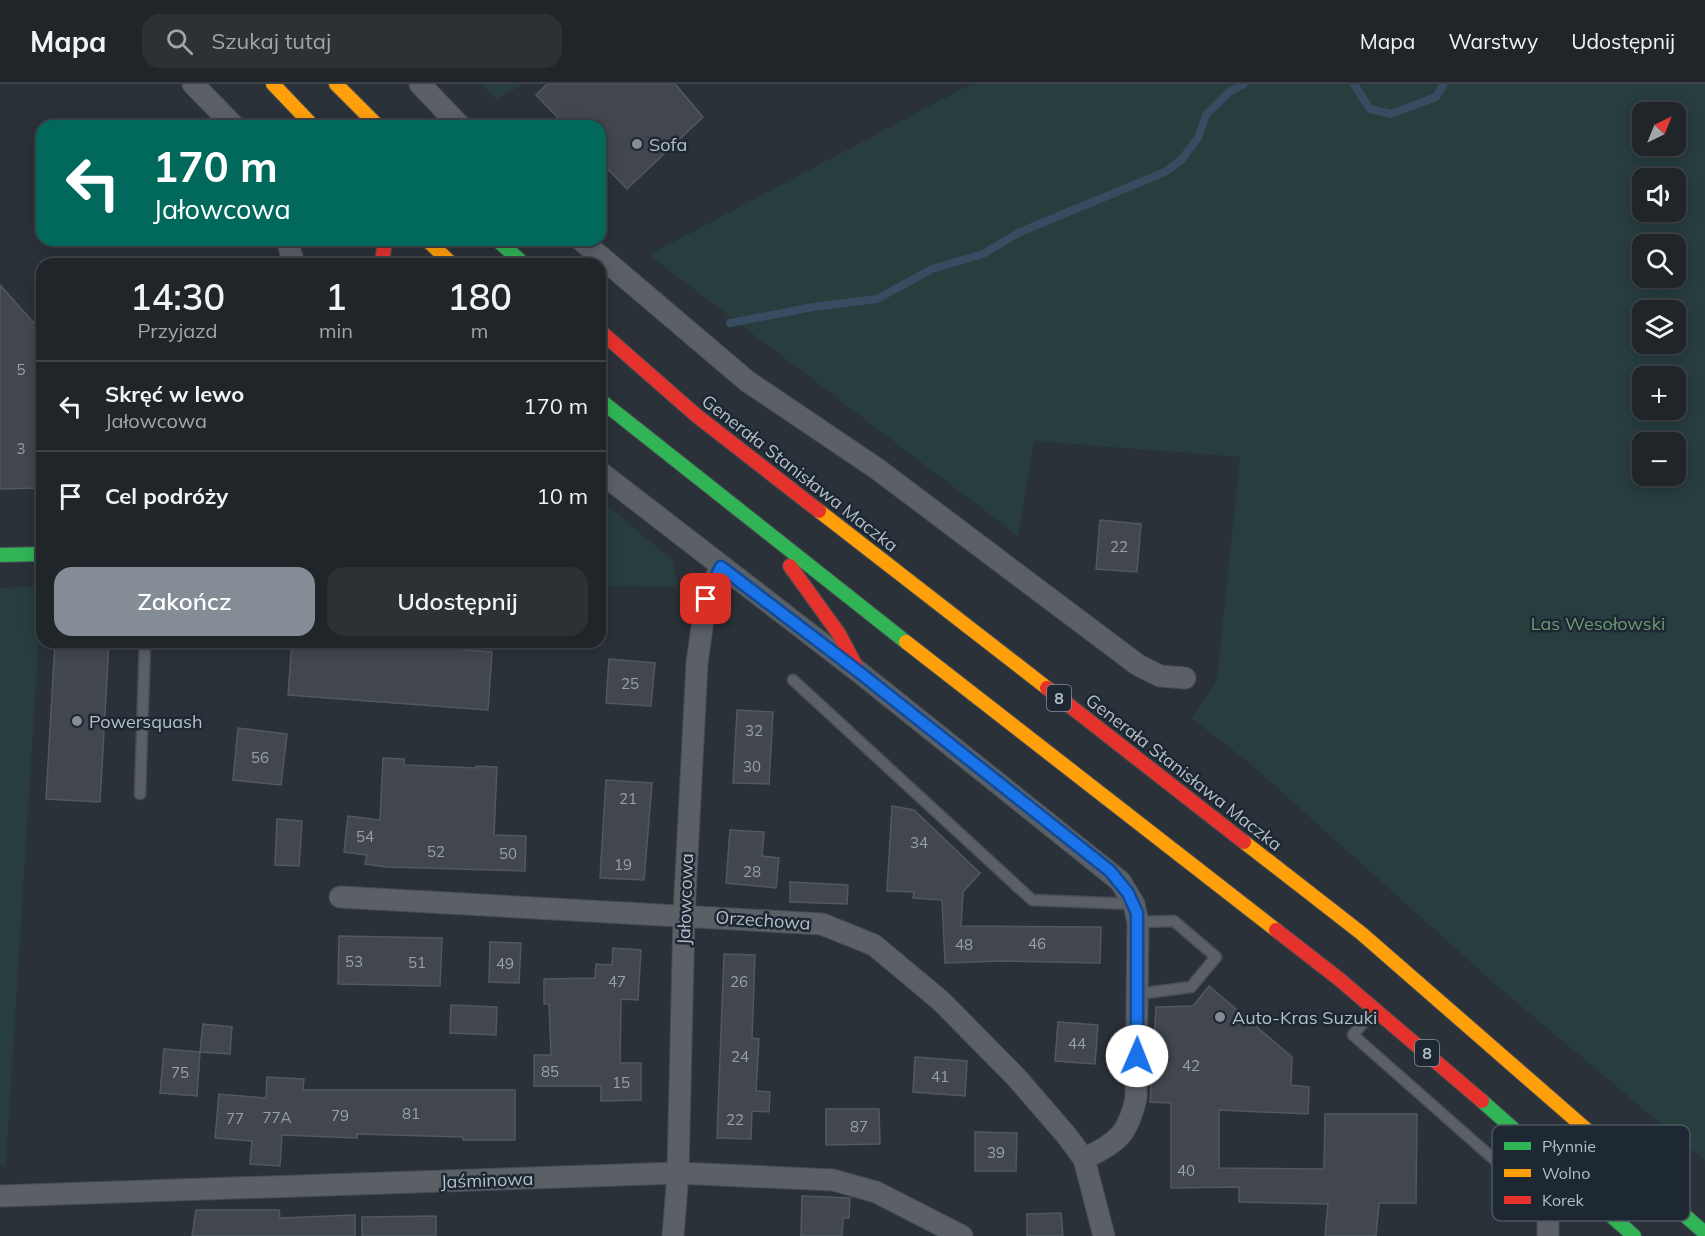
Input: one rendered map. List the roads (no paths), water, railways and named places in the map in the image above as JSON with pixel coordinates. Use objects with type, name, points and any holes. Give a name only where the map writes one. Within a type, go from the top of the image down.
[{"type":"main road","points":[[273,84],[307,120]]},
{"type":"main road","points":[[336,84],[372,120]]},
{"type":"main road","points":[[433,246],[446,258]]},
{"type":"main road","points":[[504,246],[517,258]]},
{"type":"main road","name":"Generała Stanisława Maczka","points":[[606,336],[697,416],[1361,933],[1581,1125]]},
{"type":"main road","name":"8","points":[[606,404],[771,537],[1254,911],[1375,1009],[1507,1125]]},
{"type":"main road","points":[[771,537],[839,634],[859,672]]},
{"type":"main road","points":[[0,555],[36,554]]},
{"type":"main road","name":"Generała Stanisława Maczka","points":[[1690,1220],[1705,1233]]},
{"type":"main road","name":"8","points":[[1617,1221],[1634,1236]]},
{"type":"street","points":[[193,84],[228,120]]},
{"type":"street","points":[[420,84],[454,120]]},
{"type":"street","points":[[588,246],[602,258]]},
{"type":"street","points":[[606,261],[747,381],[791,408],[876,468],[1138,665],[1160,676],[1185,678]]},
{"type":"street","points":[[606,477],[859,672],[1110,871],[1136,913],[1138,994],[1136,1098],[1130,1125],[1114,1143],[1084,1160]]},
{"type":"street","name":"Jałowcowa","points":[[673,1236],[678,1173],[684,915],[697,663],[706,599],[721,567]]},
{"type":"street","name":"Orzechowa","points":[[340,897],[822,924],[874,945],[927,989],[980,1040],[1042,1106],[1084,1160],[1104,1236]]},
{"type":"street","name":"Jaśminowa","points":[[0,1196],[678,1173],[833,1180],[876,1192],[962,1236]]},
{"type":"lane","points":[[140,794],[145,648]]},
{"type":"lane","points":[[793,680],[1032,900],[1136,913],[1174,921],[1216,957],[1191,987],[1138,994]]},
{"type":"lane","points":[[1375,1009],[1353,1035],[1492,1158]]},
{"type":"waterway","points":[[730,323],[813,307],[877,299],[932,269],[983,254],[1020,232],[1165,172],[1181,160],[1198,138],[1206,115],[1229,92],[1244,84]]},
{"type":"waterway","points":[[1354,84],[1370,109],[1391,114],[1436,97],[1444,84]]},
{"type":"place","name":"Sofa","points":[[637,144]]},
{"type":"place","name":"Powersquash","points":[[77,721]]},
{"type":"place","name":"Auto-Kras Suzuki","points":[[1220,1017]]},
{"type":"park label","name":"Las Wesołowski","points":[[1598,623]]}]
